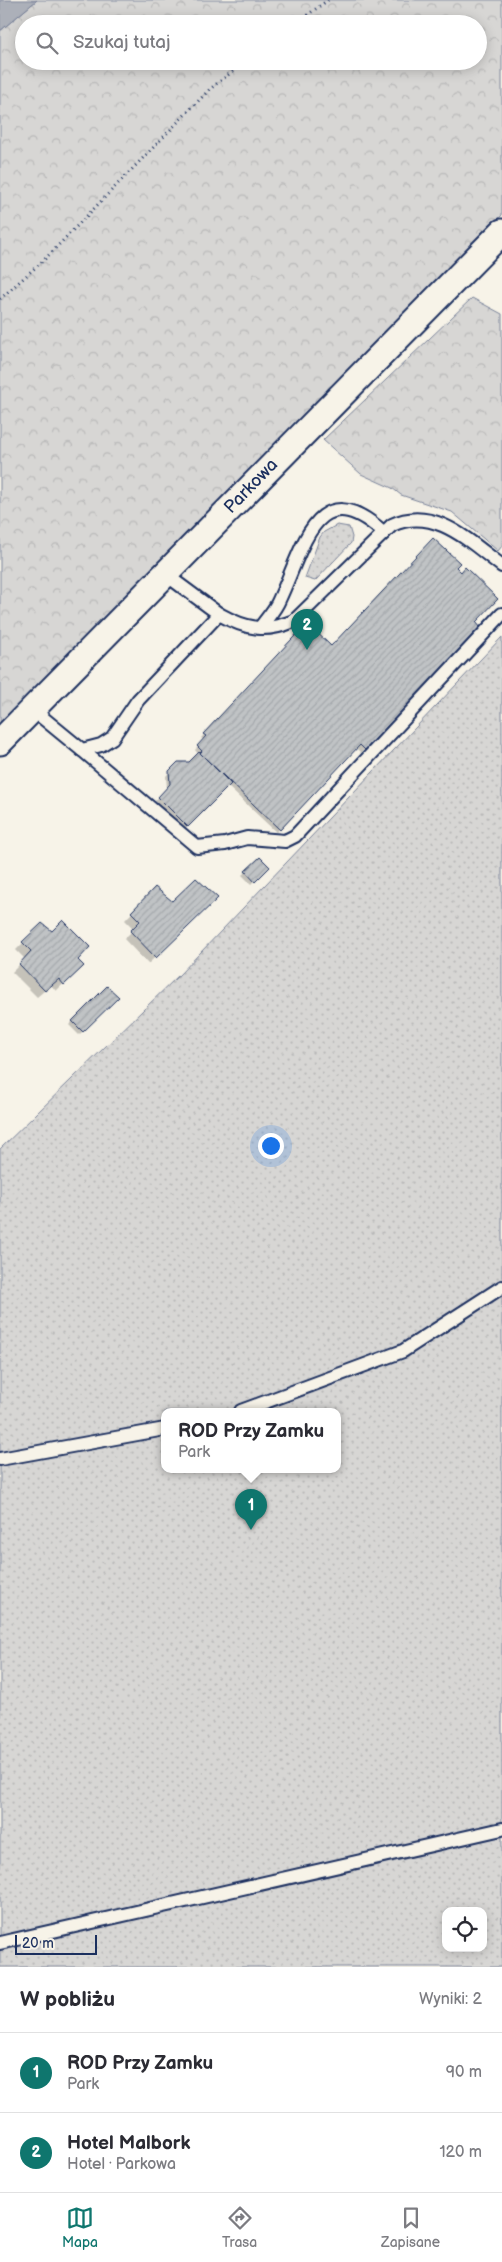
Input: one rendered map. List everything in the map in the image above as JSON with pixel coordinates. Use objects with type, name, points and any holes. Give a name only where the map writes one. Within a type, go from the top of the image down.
[{"type":"street","name":"Parkowa","points":[[0,742],[165,574],[497,247]]},
{"type":"lane","points":[[260,628],[278,603],[301,546],[310,529],[322,516],[336,510],[359,513],[384,532]]},
{"type":"lane","points":[[165,574],[219,614],[237,624],[260,628],[278,628],[294,621],[384,532],[392,525],[403,520],[421,519],[438,522],[452,529],[502,566]]},
{"type":"lane","points":[[82,750],[101,745],[112,738],[138,700],[219,614]]},
{"type":"lane","points":[[32,709],[197,848],[225,844],[246,838],[285,841],[295,836],[502,614]]},
{"type":"lane","points":[[249,1408],[403,1351],[502,1287]]},
{"type":"lane","points":[[0,1459],[161,1430]]},
{"type":"lane","points":[[0,1943],[502,1829]]},
{"type":"path","points":[[307,15],[328,0]]},
{"type":"path","points":[[0,299],[46,258],[210,89],[234,70]]},
{"type":"green space","points":[[37,0],[502,0],[502,215],[295,441],[0,742],[0,31],[15,18],[15,70],[487,70],[487,15],[19,15]]},
{"type":"green space","points":[[472,298],[502,314],[502,546],[498,551],[452,512],[401,495],[392,488],[361,474],[323,440]]},
{"type":"green space","points":[[337,525],[349,527],[352,537],[351,543],[315,581],[305,578],[320,537],[324,532]]},
{"type":"green space","points":[[502,637],[502,1967],[0,1967],[0,1149],[179,975]]},
{"type":"shaded area","points":[[0,0],[37,0],[19,15],[15,15],[15,18],[0,31]]},
{"type":"building","points":[[433,538],[460,563],[456,567],[461,572],[465,567],[498,599],[476,622],[481,628],[365,750],[360,745],[280,830],[200,753],[202,751],[197,746],[206,736],[203,734],[307,623],[331,646]]},
{"type":"building","points":[[199,752],[231,784],[188,827],[158,797],[170,784],[169,771],[178,762],[189,762]]},
{"type":"building","points":[[260,857],[270,867],[255,882],[245,871]]},
{"type":"building","points":[[196,878],[218,898],[156,958],[130,931],[140,921],[131,912],[155,887],[172,901]]},
{"type":"building","points":[[63,920],[90,947],[78,960],[84,966],[64,985],[59,979],[45,991],[19,964],[31,951],[22,942],[42,923],[52,931]]},
{"type":"building","points":[[107,986],[119,997],[83,1032],[72,1021]]},
{"type":"place","name":"Hotel Malbork","points":[[307,650]]},
{"type":"place","name":"ROD Przy Zamku","points":[[251,1530]]}]
